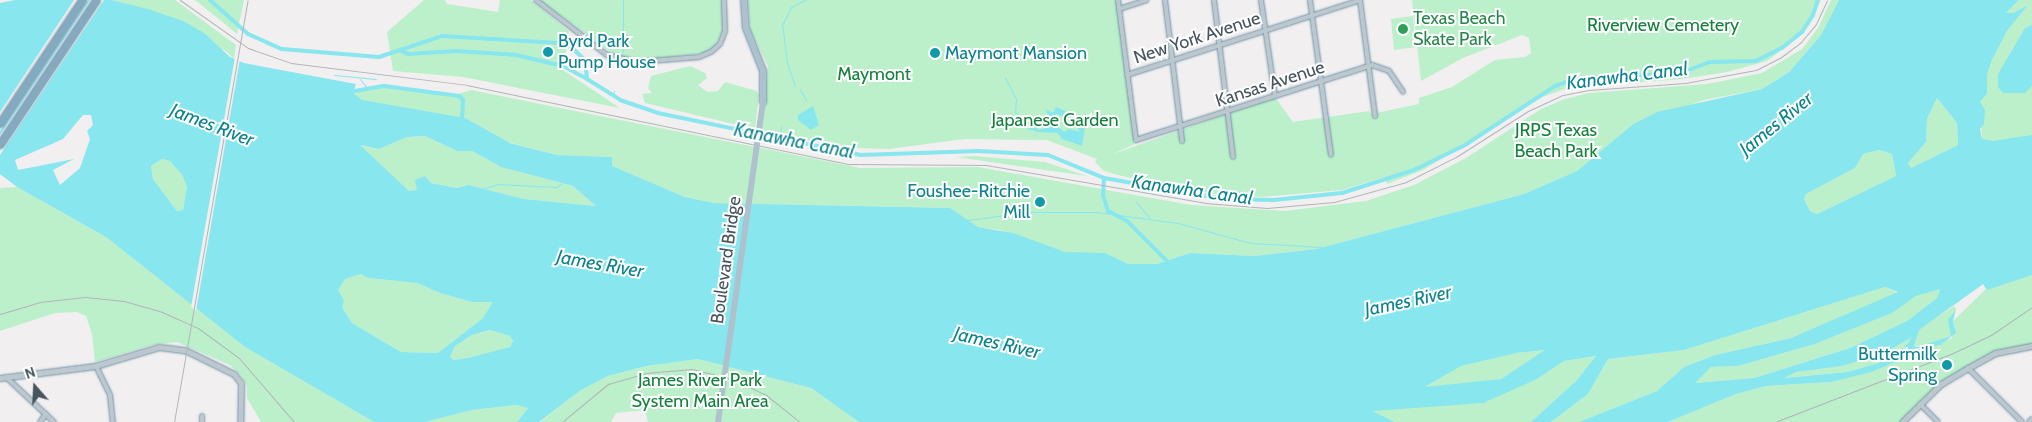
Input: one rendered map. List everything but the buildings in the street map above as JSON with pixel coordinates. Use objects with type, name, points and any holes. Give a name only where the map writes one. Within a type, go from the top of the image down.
[{"type":"highway","points":[[0,123],[82,0]]},
{"type":"highway","points":[[0,144],[96,0]]},
{"type":"main road","name":"Boulevard Bridge","points":[[718,422],[763,102],[763,71],[746,28],[744,0]]},
{"type":"street","points":[[536,0],[607,55],[638,62],[699,57],[711,52],[720,44],[725,31],[724,0]]},
{"type":"street","points":[[1118,0],[1127,75]]},
{"type":"street","points":[[1119,9],[1147,0]]},
{"type":"street","points":[[1165,0],[1182,141]]},
{"type":"street","points":[[1214,0],[1233,157]]},
{"type":"street","points":[[1261,0],[1275,96]]},
{"type":"street","points":[[1310,0],[1331,154]]},
{"type":"street","points":[[1360,0],[1375,116]]},
{"type":"street","name":"New York Avenue","points":[[1127,75],[1360,0]]},
{"type":"street","points":[[1369,66],[1386,68],[1402,92]]},
{"type":"street","name":"Kansas Avenue","points":[[1127,75],[1135,139],[1181,127],[1369,66]]},
{"type":"street","points":[[1902,422],[1941,384],[1968,368],[1995,353],[2032,346]]},
{"type":"street","points":[[3,378],[96,366],[159,347],[185,350],[237,378],[243,393],[240,422]]},
{"type":"street","points":[[96,366],[110,395],[113,422]]},
{"type":"street","points":[[1968,368],[2022,422]]},
{"type":"street","points":[[3,378],[54,422]]},
{"type":"street","points":[[1920,404],[1938,422]]},
{"type":"street","points":[[40,422],[46,414]]},
{"type":"street","points":[[202,416],[202,422]]},
{"type":"street","points":[[2029,422],[2032,419]]},
{"type":"green space","points":[[111,0],[175,0],[236,45],[234,59],[226,51]]},
{"type":"green space","points":[[194,0],[244,0],[237,34],[199,3]]},
{"type":"green space","points":[[424,0],[445,0],[447,4],[498,12],[500,0],[531,0],[569,31],[563,70],[620,108],[463,77],[393,71],[387,32]]},
{"type":"green space","points":[[539,0],[722,0],[722,32],[715,46],[704,53],[651,59],[616,56]]},
{"type":"green space","points":[[748,0],[1118,0],[1139,142],[1113,154],[1275,97],[1293,122],[1369,111],[1371,114],[1419,104],[1419,98],[1452,87],[1495,60],[1525,57],[1531,53],[1529,38],[1522,35],[1463,58],[1421,81],[1412,0],[1821,0],[1802,34],[1767,61],[1727,72],[1682,79],[1568,88],[1542,97],[1423,170],[1387,184],[1385,177],[1342,190],[1261,197],[1219,195],[1122,176],[1104,171],[1095,162],[1097,159],[1047,140],[964,139],[889,149],[854,148],[759,132],[768,66],[751,31]]},
{"type":"green space","name":"JRPS Texas Beach Park","points":[[1831,0],[1839,0],[1821,35],[1789,72],[1762,89],[1704,100],[1632,125],[1577,171],[1524,194],[1316,249],[1254,256],[1190,253],[1157,264],[1128,264],[1065,252],[1000,230],[978,227],[949,208],[714,203],[685,197],[611,166],[611,157],[557,155],[370,105],[345,92],[386,86],[454,95],[471,90],[860,168],[978,167],[1191,205],[1285,211],[1366,201],[1414,185],[1466,158],[1541,109],[1565,99],[1589,93],[1707,84],[1762,73],[1802,49],[1818,28]]},
{"type":"green space","points":[[2019,0],[2032,0],[2032,350],[2028,346],[2001,351],[1941,384],[1902,422],[1668,422],[1736,394],[1766,386],[1831,382],[1900,360],[1913,349],[1917,350],[1952,338],[1955,327],[1953,321],[1986,289],[1983,284],[1954,305],[1982,139],[1980,102],[1987,94],[1987,75],[1992,60],[2007,31],[2028,5],[2013,13],[2006,13]]},
{"type":"green space","points":[[1413,16],[1416,47],[1394,50],[1391,19]]},
{"type":"green space","points":[[690,66],[705,73],[707,78],[698,85],[707,92],[718,91],[725,82],[757,91],[759,95],[755,129],[645,103],[642,94],[652,93],[648,88],[651,76]]},
{"type":"green space","points":[[1937,98],[1957,123],[1958,145],[1911,168],[1908,163],[1926,142],[1927,119]]},
{"type":"green space","points":[[425,136],[457,151],[472,151],[501,167],[573,186],[596,206],[524,199],[469,185],[457,188],[431,183],[417,185],[417,190],[409,191],[359,145],[379,149],[407,137]]},
{"type":"green space","points":[[1879,150],[1892,154],[1896,176],[1817,214],[1810,211],[1804,199],[1806,194],[1855,168],[1863,154]]},
{"type":"green space","points":[[974,156],[1045,162],[1087,176],[956,157]]},
{"type":"green space","points":[[162,159],[170,161],[184,176],[187,187],[183,210],[177,211],[153,179],[151,166]]},
{"type":"green space","points":[[17,187],[106,237],[245,347],[374,422],[261,422],[247,398],[247,386],[241,375],[230,365],[177,342],[152,345],[95,362],[92,334],[86,316],[77,312],[55,313],[0,331],[0,188]]},
{"type":"green space","points":[[361,274],[368,278],[417,283],[440,293],[472,302],[494,302],[483,318],[438,353],[401,352],[352,323],[342,307],[338,290],[345,279]]},
{"type":"green space","points":[[1885,287],[1898,293],[1791,338],[1715,355],[1684,367],[1657,391],[1579,422],[1551,422],[1588,394],[1608,359],[1684,350]]},
{"type":"green space","points":[[1940,288],[1937,298],[1907,321],[1850,348],[1754,378],[1694,383],[1711,367],[1738,366],[1815,344],[1892,313],[1916,296]]},
{"type":"green space","points":[[1954,305],[1956,309],[1953,313],[1951,336],[1925,346],[1914,346],[1918,330]]},
{"type":"green space","points":[[491,330],[510,336],[513,341],[510,347],[495,353],[454,360],[450,357],[455,346],[472,335]]},
{"type":"green space","points":[[1913,336],[1903,350],[1879,363],[1847,372],[1782,378],[1796,372],[1843,366],[1888,351]]},
{"type":"green space","points":[[1546,350],[1501,379],[1424,388],[1460,366],[1517,353]]},
{"type":"green space","points":[[1597,356],[1577,380],[1531,422],[1395,422],[1371,411],[1537,379],[1564,361]]},
{"type":"green space","name":"James River Park System Main Area","points":[[698,359],[811,388],[859,422],[648,422],[645,410],[616,413],[611,422],[540,422],[581,390],[608,376],[646,366]]},
{"type":"green space","points":[[516,405],[528,408],[517,422],[425,422],[472,410]]},
{"type":"water","name":"James River","points":[[15,0],[111,0],[148,9],[183,21],[204,33],[230,57],[244,63],[356,84],[353,93],[362,100],[465,118],[510,143],[557,155],[612,157],[612,166],[685,197],[714,203],[950,208],[978,227],[1013,233],[1065,252],[1105,253],[1128,264],[1157,264],[1190,253],[1254,256],[1316,249],[1524,194],[1577,171],[1632,125],[1657,112],[1762,89],[1789,72],[1821,35],[1839,0],[2019,0],[2006,13],[2013,13],[2028,5],[2007,31],[1992,60],[1987,75],[1987,94],[1980,102],[1985,110],[1984,124],[1980,129],[1982,139],[1993,141],[2032,135],[2032,275],[1987,290],[1983,284],[1919,330],[1914,346],[1918,347],[1951,336],[1948,320],[1956,309],[1953,321],[1956,333],[1940,345],[1913,349],[1900,360],[1871,372],[1831,382],[1766,386],[1736,394],[1668,422],[1579,422],[1657,391],[1684,367],[1715,355],[1791,338],[1898,292],[1885,287],[1684,350],[1608,359],[1588,394],[1551,422],[1531,422],[1577,380],[1596,356],[1564,361],[1537,379],[1483,403],[1372,411],[1395,422],[859,422],[811,388],[698,359],[646,366],[608,376],[581,390],[539,422],[517,422],[528,408],[516,405],[472,410],[425,422],[374,422],[245,347],[106,237],[17,187],[0,174],[0,3]],"holes":[[[1937,98],[1957,123],[1958,145],[1911,168],[1908,163],[1926,142],[1927,119]],[[83,115],[91,115],[93,125],[87,131],[90,139],[80,168],[60,185],[53,170],[74,159],[18,170],[15,160],[63,139]],[[425,136],[457,151],[472,151],[501,167],[573,186],[596,206],[524,199],[469,185],[457,188],[431,183],[425,176],[415,180],[417,190],[409,191],[360,145],[379,149],[407,137]],[[1879,150],[1892,154],[1896,176],[1817,214],[1810,211],[1804,199],[1806,194],[1855,168],[1863,154]],[[162,159],[170,161],[183,176],[187,187],[183,210],[177,211],[153,179],[151,166]],[[361,274],[368,278],[417,283],[440,293],[472,302],[493,302],[483,318],[438,353],[401,352],[352,323],[342,307],[344,301],[338,290],[345,279]],[[1940,289],[1937,298],[1907,321],[1850,348],[1754,378],[1695,383],[1711,367],[1738,366],[1815,344],[1892,313],[1916,296]],[[490,330],[510,336],[513,341],[510,347],[454,360],[450,357],[455,346],[472,335]],[[1912,337],[1903,350],[1879,363],[1847,372],[1784,378],[1796,372],[1843,366],[1888,351]],[[1545,350],[1501,379],[1425,387],[1461,366],[1517,353]]]},
{"type":"water","points":[[2032,25],[2032,86],[2025,93],[2003,93],[1998,87],[1998,74],[2025,28]]},
{"type":"water","points":[[813,106],[819,125],[811,130],[798,120],[798,115]]},
{"type":"water","points":[[1056,107],[1086,120],[1082,146],[1062,139],[1058,133],[1038,132],[1029,129],[1035,122],[1038,130],[1046,128],[1037,121],[1049,117],[1045,109],[1053,113]],"holes":[[[1056,114],[1072,119],[1080,132],[1069,129],[1064,132],[1052,121]]]},
{"type":"pier","points":[[74,0],[88,0],[0,131],[0,112]]},
{"type":"pier","points":[[90,0],[104,0],[0,155],[0,135]]},
{"type":"pier","points":[[235,57],[240,59],[196,311],[191,307]]},
{"type":"waterway","name":"Kanawha Canal","points":[[210,0],[248,34],[282,49],[379,57],[442,36],[560,43],[571,47],[585,60],[587,79],[620,100],[658,113],[861,155],[978,151],[1048,155],[1104,178],[1224,199],[1274,200],[1342,193],[1414,170],[1465,145],[1555,86],[1575,79],[1681,73],[1709,62],[1756,61],[1782,48],[1802,32],[1813,15],[1818,0]]},
{"type":"waterway","points":[[623,0],[623,52]]},
{"type":"waterway","points":[[795,86],[787,63],[782,25],[791,7],[805,0]]},
{"type":"waterway","points":[[401,51],[408,54],[456,51],[516,55],[563,66],[587,79]]},
{"type":"waterway","points":[[334,75],[376,79]]},
{"type":"waterway","points":[[1005,78],[1016,99],[1015,112],[1029,129]]},
{"type":"waterway","points":[[360,79],[367,88]]},
{"type":"waterway","points":[[349,92],[384,86],[459,96],[463,100],[462,121]]},
{"type":"waterway","points":[[800,90],[806,100]]},
{"type":"waterway","name":"Kanawha Canal","points":[[613,96],[614,91]]},
{"type":"waterway","points":[[780,140],[781,126]]},
{"type":"waterway","points":[[1104,178],[1103,195],[1108,211],[1127,221],[1167,261]]},
{"type":"waterway","points":[[482,189],[498,184],[557,187],[561,184]]},
{"type":"waterway","points":[[1136,202],[1150,218]]},
{"type":"waterway","points":[[967,220],[1030,212],[1096,212],[1178,223],[1250,243],[1322,247]]},
{"type":"railway","points":[[180,0],[248,48],[291,63],[467,85],[850,164],[986,165],[1205,203],[1267,208],[1334,202],[1406,182],[1456,157],[1528,111],[1563,95],[1589,90],[1685,83],[1756,70],[1780,58],[1801,42],[1816,24],[1827,0]]},
{"type":"railway","points":[[174,422],[248,0]]},
{"type":"railway","points":[[0,314],[40,302],[85,297],[124,301],[162,312],[198,328],[239,358],[294,422]]},
{"type":"railway","points":[[1775,422],[1953,353],[1991,335],[2032,307]]},
{"type":"railway","points":[[562,422],[608,384],[646,373],[692,369],[732,379],[766,395],[800,422]]},
{"type":"place","name":"Texas Beach Skate Park","points":[[1403,29]]},
{"type":"place","name":"Byrd Park Pump House","points":[[548,52]]},
{"type":"place","name":"Maymont Mansion","points":[[935,53]]},
{"type":"place","name":"Foushee-Ritchie Mill","points":[[1040,202]]},
{"type":"place","name":"Buttermilk Spring","points":[[1947,365]]},
{"type":"park label","name":"Riverview Cemetery","points":[[1663,25]]},
{"type":"park label","name":"Maymont","points":[[874,74]]},
{"type":"park label","name":"Japanese Garden","points":[[1055,120]]}]
